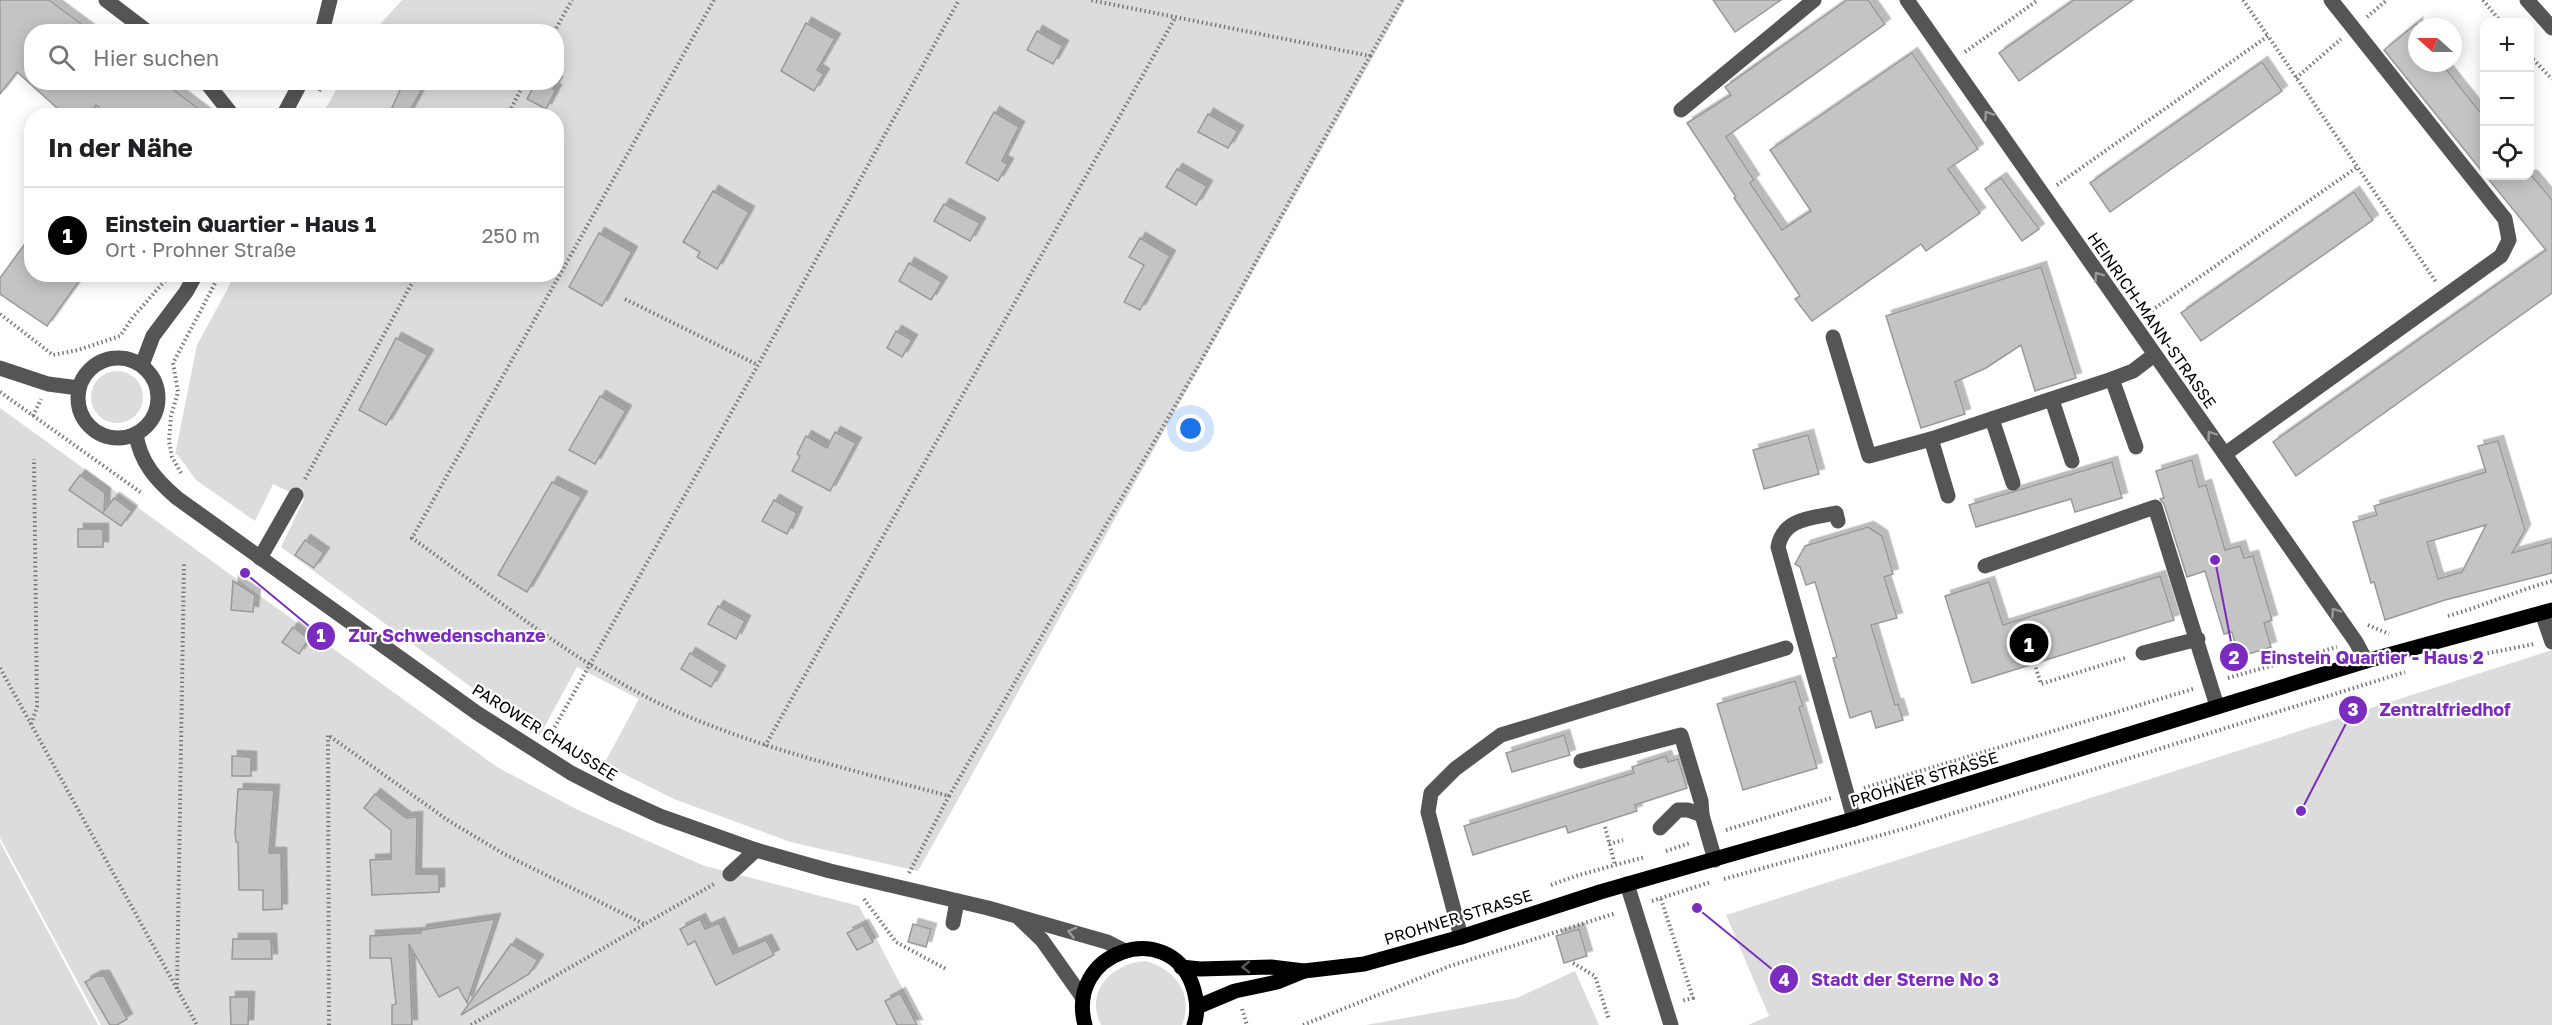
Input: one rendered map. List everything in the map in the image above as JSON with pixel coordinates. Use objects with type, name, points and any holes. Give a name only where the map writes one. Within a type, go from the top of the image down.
[{"type":"main road","name":"PROHNER STRASSE","points":[[1181,967],[1200,969],[1271,967],[1304,971],[1364,964],[1461,937],[1627,884],[1854,819],[2366,661],[2547,612]]},
{"type":"main road","name":"PAROWER CHAUSSEE","points":[[1085,1025],[1082,1014],[1086,985],[1101,963],[1125,951],[1140,949],[1155,951],[1169,957],[1181,967]]},
{"type":"main road","points":[[1181,967],[1190,979],[1197,1007],[1194,1025]]},
{"type":"main road","name":"PROHNER STRASSE","points":[[1197,1007],[1235,991],[1277,982],[1304,971]]},
{"type":"street","points":[[106,0],[138,24]]},
{"type":"street","points":[[324,24],[330,0]]},
{"type":"street","points":[[1681,110],[1814,0]]},
{"type":"street","name":"HEINRICH-MANN-STRASSE","points":[[1906,0],[1952,62],[2042,196],[2356,642],[2366,661]]},
{"type":"street","points":[[2225,454],[2502,256],[2509,240],[2505,219],[2331,0]]},
{"type":"street","points":[[2527,0],[2552,28]]},
{"type":"street","points":[[212,90],[227,108]]},
{"type":"street","points":[[287,108],[296,90]]},
{"type":"street","points":[[142,365],[153,336],[192,282]]},
{"type":"street","points":[[1833,337],[1869,456],[1931,440],[2112,379],[2133,370],[2154,355]]},
{"type":"street","points":[[117,357],[130,359],[142,365],[152,375],[158,387],[159,401],[155,415],[147,426],[136,434],[123,438],[111,438],[98,433],[88,425],[81,414],[78,401],[79,388],[88,371],[104,360],[117,357]]},
{"type":"street","points":[[0,369],[56,386],[79,388]]},
{"type":"street","points":[[2112,379],[2136,447]]},
{"type":"street","points":[[2052,400],[2072,461]]},
{"type":"street","points":[[1992,419],[2013,483]]},
{"type":"street","name":"PAROWER CHAUSSEE","points":[[136,434],[145,465],[159,483],[477,713],[582,778],[642,808],[707,834],[756,850],[1018,917],[1107,942],[1125,951]]},
{"type":"street","points":[[1931,440],[1948,496]]},
{"type":"street","points":[[260,558],[296,495]]},
{"type":"street","points":[[1985,566],[2155,507],[2217,706]]},
{"type":"street","points":[[1839,521],[1836,513],[1797,522],[1780,536],[1778,547],[1854,819]]},
{"type":"street","points":[[2547,612],[2551,640]]},
{"type":"street","points":[[2143,653],[2198,639]]},
{"type":"street","points":[[1461,937],[1428,812],[1431,793],[1455,769],[1501,735],[1786,648]]},
{"type":"street","points":[[1581,761],[1681,735],[1701,801],[1702,815],[1715,860]]},
{"type":"street","points":[[1660,828],[1678,810],[1688,810],[1702,815]]},
{"type":"street","points":[[730,874],[756,850]]},
{"type":"street","points":[[1627,884],[1671,1025]]},
{"type":"street","points":[[953,923],[957,901]]},
{"type":"street","name":"PAROWER CHAUSSEE","points":[[1018,917],[1042,940],[1083,998]]},
{"type":"path","points":[[558,24],[572,0]]},
{"type":"path","points":[[564,267],[714,0]]},
{"type":"path","points":[[540,753],[758,365],[959,0]]},
{"type":"path","points":[[1090,0],[1370,56]]},
{"type":"path","points":[[904,889],[910,869],[949,796],[1197,368],[1402,0]]},
{"type":"path","points":[[1952,62],[2038,0]]},
{"type":"path","points":[[2242,0],[2447,297]]},
{"type":"path","points":[[2483,0],[2498,18]]},
{"type":"path","points":[[765,746],[1174,18]]},
{"type":"path","points":[[2042,196],[2268,36]]},
{"type":"path","points":[[2534,61],[2552,79]]},
{"type":"path","points":[[511,108],[521,90]]},
{"type":"path","points":[[2132,325],[2356,168]]},
{"type":"path","points":[[0,314],[53,355],[78,350],[120,336],[133,316],[164,282]]},
{"type":"path","points":[[172,457],[168,428],[178,392],[173,363],[216,282]]},
{"type":"path","points":[[296,495],[413,282]]},
{"type":"path","points":[[556,282],[412,538],[591,665],[670,708],[765,746],[949,796]]},
{"type":"path","points":[[625,299],[758,365]]},
{"type":"path","points":[[0,392],[126,481]]},
{"type":"path","points":[[31,725],[37,707],[34,459]]},
{"type":"path","points":[[177,989],[184,564]]},
{"type":"path","points":[[2446,617],[2511,593],[2552,581]]},
{"type":"path","points":[[1665,851],[2211,683],[2401,630]]},
{"type":"path","points":[[2430,664],[2521,648],[2551,640]]},
{"type":"path","points":[[2033,659],[2041,684],[2143,653]]},
{"type":"path","points":[[0,668],[197,1025]]},
{"type":"path","points":[[1303,1025],[1450,966],[1633,907],[1903,829],[2408,672]]},
{"type":"path","points":[[329,1025],[328,735],[458,827],[504,854],[646,925]]},
{"type":"path","points":[[1605,827],[1615,865]]},
{"type":"path","points":[[1609,844],[1623,840]]},
{"type":"path","points":[[1545,888],[1655,854]]},
{"type":"path","points":[[471,1025],[730,874]]},
{"type":"path","points":[[862,896],[896,942],[946,969]]},
{"type":"path","points":[[1662,899],[1693,998],[1665,1006]]},
{"type":"path","points":[[1573,963],[1595,976],[1609,1020]]},
{"type":"shaded area","points":[[402,0],[1405,0],[918,871],[790,842],[674,799],[604,764],[639,699],[577,667],[540,735],[517,721],[281,547],[304,499],[273,484],[255,521],[196,480],[177,454],[175,455],[197,345],[231,282],[564,282],[564,108],[326,108],[336,90],[564,90],[564,24],[380,24]]},
{"type":"shaded area","points":[[112,371],[122,371],[132,375],[139,382],[143,397],[139,412],[132,419],[122,423],[112,423],[102,419],[95,412],[91,402],[91,392],[95,382],[102,375]]},
{"type":"shaded area","points":[[0,408],[497,767],[576,809],[702,865],[859,906],[922,1025],[101,1025],[0,838]]},
{"type":"shaded area","points":[[2552,650],[2552,1025],[1748,1025],[1769,1016],[1726,915]]},
{"type":"shaded area","points":[[0,842],[98,1025],[0,1025]]},
{"type":"shaded area","points":[[1146,961],[1166,970],[1180,985],[1186,1003],[1182,1025],[1101,1025],[1096,1001],[1105,981],[1123,967]]},
{"type":"shaded area","points":[[1575,971],[1599,1025],[1366,1025],[1517,998]]},
{"type":"building","points":[[0,0],[49,0],[81,24],[24,24],[24,78],[17,72],[0,94]]},
{"type":"building","points":[[1713,0],[1781,0],[1735,32]]},
{"type":"building","points":[[1847,0],[1868,0],[1885,24],[1726,137],[1754,180],[1750,183],[1782,230],[1811,211],[1770,150],[1912,53],[1978,149],[1948,169],[1980,213],[1926,251],[1921,244],[1812,321],[1795,299],[1800,296],[1687,123],[1731,95],[1725,87]]},
{"type":"building","points":[[2074,0],[2133,0],[2019,81],[1999,53]]},
{"type":"building","points":[[806,23],[835,39],[817,70],[824,74],[814,91],[781,71]]},
{"type":"building","points":[[2408,30],[2408,72],[2448,72],[2480,112],[2480,169],[2384,50]]},
{"type":"building","points":[[1037,31],[1063,46],[1053,64],[1027,50]]},
{"type":"building","points":[[2262,62],[2282,91],[2110,212],[2090,183]]},
{"type":"building","points":[[37,90],[174,90],[197,108],[100,108],[96,105],[94,108],[57,108]]},
{"type":"building","points":[[400,90],[422,90],[411,108],[392,108]]},
{"type":"building","points":[[532,90],[556,90],[547,108],[527,99]]},
{"type":"building","points":[[994,112],[1019,127],[1002,161],[1008,164],[998,181],[966,163]]},
{"type":"building","points":[[1208,114],[1238,131],[1228,148],[1198,132]]},
{"type":"building","points":[[1177,169],[1207,186],[1196,205],[1166,187]]},
{"type":"building","points":[[2001,178],[2039,229],[2022,241],[1985,189]]},
{"type":"building","points":[[2534,178],[2552,200],[2552,293],[2296,476],[2273,442],[2546,250],[2489,180]]},
{"type":"building","points":[[713,191],[749,212],[717,269],[697,257],[700,252],[683,242]]},
{"type":"building","points":[[2354,192],[2373,220],[2201,341],[2181,313]]},
{"type":"building","points":[[944,204],[980,223],[970,241],[934,221]]},
{"type":"building","points":[[599,233],[632,252],[602,306],[569,287]]},
{"type":"building","points":[[1140,238],[1170,256],[1140,310],[1124,302],[1144,265],[1129,257]]},
{"type":"building","points":[[24,245],[24,282],[78,282],[47,326],[0,294],[0,278]]},
{"type":"building","points":[[909,263],[942,282],[931,300],[899,281]]},
{"type":"building","points":[[2041,267],[2076,378],[2035,391],[2021,345],[1986,368],[1955,382],[1965,414],[1921,428],[1886,316]]},
{"type":"building","points":[[896,331],[912,340],[902,357],[887,348]]},
{"type":"building","points":[[396,338],[428,355],[386,425],[359,410]]},
{"type":"building","points":[[600,396],[626,411],[595,464],[569,450]]},
{"type":"building","points":[[835,432],[856,443],[830,491],[792,471],[800,456],[797,454],[806,436],[827,448]]},
{"type":"building","points":[[1808,435],[1819,474],[1764,489],[1753,450]]},
{"type":"building","points":[[2498,441],[2525,530],[2512,553],[2552,542],[2552,573],[2445,600],[2385,620],[2374,582],[2371,583],[2353,522],[2377,515],[2374,506],[2486,472],[2478,446]],"holes":[[[2486,525],[2462,572],[2438,579],[2427,542]]]},
{"type":"building","points":[[2192,460],[2199,487],[2206,485],[2225,550],[2240,546],[2244,558],[2253,556],[2272,620],[2264,623],[2271,647],[2239,657],[2232,632],[2224,634],[2205,571],[2187,577],[2164,504],[2160,499],[2164,498],[2156,471]]},
{"type":"building","points":[[2112,462],[2122,498],[2075,512],[2071,499],[1976,527],[1969,505]]},
{"type":"building","points":[[80,475],[105,493],[104,511],[114,498],[132,511],[121,526],[69,490]]},
{"type":"building","points":[[552,482],[582,497],[527,592],[498,575]]},
{"type":"building","points":[[774,500],[797,513],[787,534],[762,521]]},
{"type":"building","points":[[1868,527],[1882,536],[1893,574],[1884,577],[1897,618],[1871,625],[1895,705],[1898,704],[1903,720],[1876,728],[1871,711],[1850,718],[1833,658],[1837,657],[1815,582],[1806,585],[1800,567],[1795,564],[1805,546]]},
{"type":"building","points":[[78,529],[103,529],[103,547],[78,547]]},
{"type":"building","points":[[305,540],[324,553],[314,568],[295,555]]},
{"type":"building","points":[[2160,576],[2174,620],[1972,683],[1945,596],[1989,582],[2003,625]]},
{"type":"building","points":[[233,581],[255,595],[253,612],[231,610]]},
{"type":"building","points":[[718,606],[745,621],[736,639],[708,624]]},
{"type":"building","points":[[293,627],[309,639],[299,654],[282,642]]},
{"type":"building","points":[[690,653],[720,671],[711,687],[681,669]]},
{"type":"building","points":[[1795,681],[1803,706],[1799,707],[1817,768],[1743,790],[1717,704]]},
{"type":"building","points":[[1564,735],[1570,755],[1512,772],[1506,753]]},
{"type":"building","points":[[232,756],[251,757],[251,776],[232,776]]},
{"type":"building","points":[[1666,756],[1668,762],[1678,759],[1687,788],[1635,805],[1637,811],[1568,833],[1566,826],[1473,855],[1464,826],[1634,773],[1632,767]]},
{"type":"building","points":[[238,789],[274,790],[269,853],[281,853],[282,909],[263,910],[263,890],[239,890],[238,842],[236,842],[235,833]]},
{"type":"building","points":[[375,794],[406,818],[417,817],[416,874],[439,874],[439,892],[372,895],[370,860],[391,859],[391,830],[364,808]]},
{"type":"building","points":[[495,919],[467,1003],[458,987],[439,997],[409,944],[412,1025],[392,1025],[392,1005],[396,1004],[391,958],[370,958],[370,936],[421,933],[421,930]]},
{"type":"building","points":[[700,919],[705,929],[719,923],[733,954],[766,940],[774,955],[716,985],[695,941],[688,945],[680,929]]},
{"type":"building","points":[[913,924],[931,929],[926,947],[908,942]]},
{"type":"building","points":[[863,925],[873,942],[857,950],[847,933]]},
{"type":"building","points":[[1579,929],[1587,956],[1564,963],[1556,936]]},
{"type":"building","points":[[233,939],[271,939],[272,959],[232,959]]},
{"type":"building","points":[[511,944],[538,960],[529,974],[461,1015]]},
{"type":"building","points":[[96,976],[104,976],[127,1019],[117,1025],[110,1025],[85,982]]},
{"type":"building","points":[[900,993],[917,1025],[897,1025],[885,1001]]},
{"type":"building","points":[[230,997],[249,997],[248,1025],[231,1025]]},
{"type":"place","name":"Einstein Quartier - Haus 2","points":[[2215,560]]},
{"type":"place","name":"Zur Schwedenschanze","points":[[245,573]]},
{"type":"place","name":"Einstein Quartier - Haus 1","points":[[2029,643]]},
{"type":"place","name":"Zentralfriedhof","points":[[2301,811]]},
{"type":"place","name":"Stadt der Sterne No 3","points":[[1697,908]]}]
